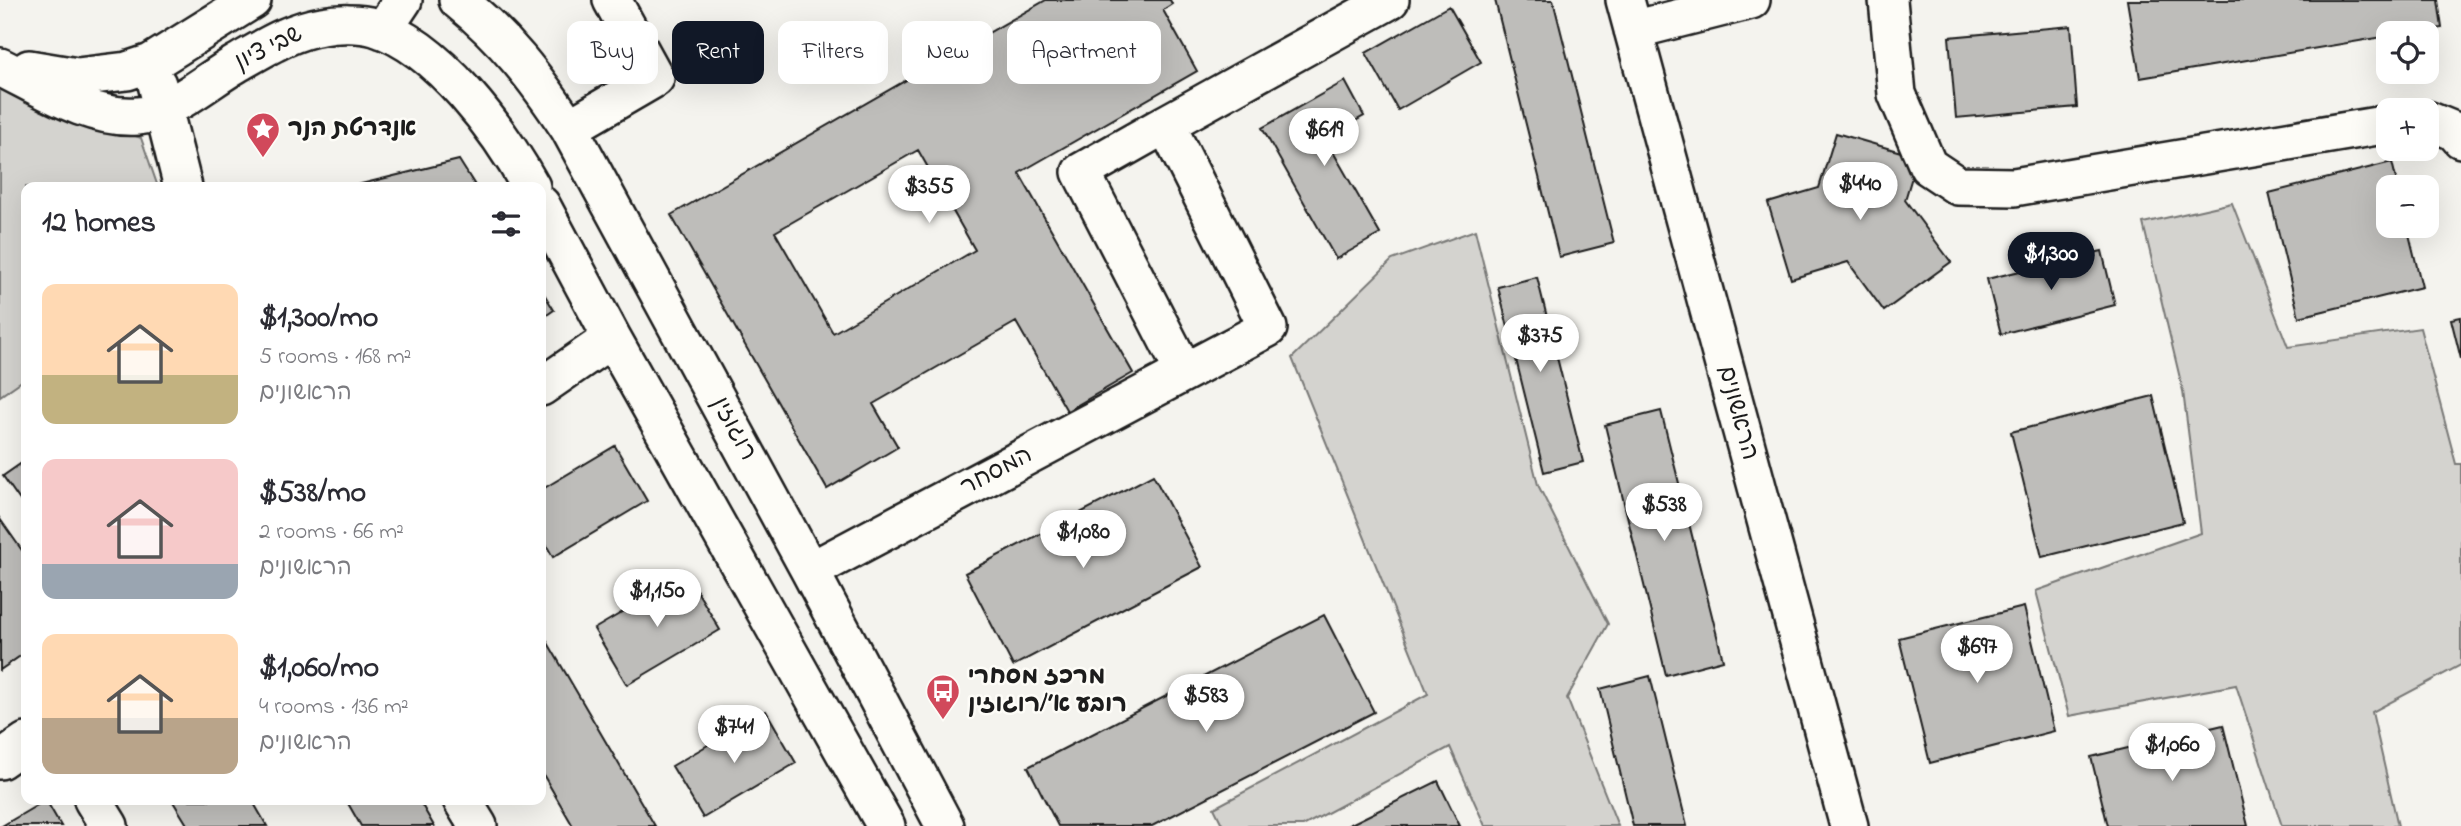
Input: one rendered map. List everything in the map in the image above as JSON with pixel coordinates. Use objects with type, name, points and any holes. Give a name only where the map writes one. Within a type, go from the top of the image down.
[{"type":"street","name":"שבי ציון","points":[[0,66],[77,76],[127,71],[151,63],[252,0]]},
{"type":"street","points":[[403,0],[386,15],[409,44],[452,80],[495,131],[528,182]]},
{"type":"street","points":[[458,0],[505,41]]},
{"type":"street","points":[[487,0],[505,41]]},
{"type":"street","points":[[569,128],[655,78],[612,0]]},
{"type":"street","points":[[1184,372],[1081,172],[1390,0]]},
{"type":"street","points":[[1629,15],[1751,0]]},
{"type":"street","points":[[1888,0],[1897,94],[1928,166],[1958,186],[2014,187],[2376,126]]},
{"type":"street","name":"שבי ציון","points":[[0,66],[84,107],[118,116],[140,116],[163,108],[295,32],[334,25],[371,26],[386,15]]},
{"type":"street","name":"הראשונים","points":[[1629,15],[1849,826]]},
{"type":"street","name":"רוגוזין","points":[[505,41],[539,82],[569,128],[945,826]]},
{"type":"street","points":[[151,63],[182,182]]},
{"type":"street","name":"המסחר","points":[[810,571],[1268,328],[1166,124]]},
{"type":"street","points":[[2439,125],[2455,131],[2461,139]]},
{"type":"street","points":[[546,214],[612,338],[886,826]]},
{"type":"street","points":[[546,384],[612,338]]},
{"type":"street","points":[[0,760],[21,745]]},
{"type":"street","points":[[96,805],[109,826]]},
{"type":"street","points":[[465,805],[478,826]]},
{"type":"shaded area","points":[[0,88],[141,138],[156,182],[21,182],[21,381],[0,396]]},
{"type":"shaded area","points":[[2232,203],[2288,347],[2420,328],[2456,464],[2461,464],[2461,665],[2372,712],[2398,826],[2282,826],[2236,685],[2069,716],[2036,591],[2201,533],[2183,391],[2143,223]]},
{"type":"shaded area","points":[[1475,230],[1538,485],[1608,624],[1567,698],[1618,826],[1485,826],[1450,747],[1303,826],[1223,826],[1214,808],[1428,694],[1292,358],[1392,260]]},
{"type":"building","points":[[1046,0],[1170,0],[1172,4],[1163,10],[1197,71],[1019,173],[1133,373],[1067,411],[1016,322],[873,404],[898,447],[827,489],[671,215],[902,83],[993,84],[993,30],[1007,22],[1007,84],[1161,84],[1161,21],[1009,21]],"holes":[[[918,150],[975,250],[833,333],[775,232]]]},
{"type":"building","points":[[1495,0],[1553,0],[1614,243],[1559,257]]},
{"type":"building","points":[[2127,0],[2438,0],[2442,28],[2439,28],[2439,21],[2376,21],[2376,38],[2140,78]]},
{"type":"building","points":[[1449,6],[1481,62],[1398,110],[1366,53]]},
{"type":"building","points":[[2071,26],[2077,107],[1956,118],[1949,37]]},
{"type":"building","points":[[1345,81],[1364,116],[1325,138],[1380,234],[1336,259],[1262,128]]},
{"type":"building","points":[[1836,133],[1918,157],[1905,200],[1951,262],[1884,311],[1848,262],[1791,279],[1768,203],[1819,188]]},
{"type":"building","points":[[459,160],[473,182],[369,182]]},
{"type":"building","points":[[2392,162],[2395,175],[2376,175],[2376,238],[2410,238],[2422,287],[2299,317],[2269,193]]},
{"type":"building","points":[[2102,251],[2115,305],[2001,334],[1987,279]]},
{"type":"building","points":[[1537,277],[1583,462],[1544,472],[1498,287]]},
{"type":"building","points":[[546,297],[554,310],[546,316]]},
{"type":"building","points":[[2461,317],[2461,359],[2451,319]]},
{"type":"building","points":[[2153,396],[2183,522],[2042,557],[2011,432]]},
{"type":"building","points":[[1661,411],[1723,660],[1666,675],[1605,425]]},
{"type":"building","points":[[615,446],[647,501],[553,557],[546,545],[546,487]]},
{"type":"building","points":[[21,463],[21,502],[3,476]]},
{"type":"building","points":[[1153,475],[1202,567],[1013,666],[965,573]]},
{"type":"building","points":[[0,519],[21,549],[21,655],[0,670]]},
{"type":"building","points":[[687,574],[720,630],[627,685],[594,629]]},
{"type":"building","points":[[2024,607],[2054,731],[1930,763],[1899,638]]},
{"type":"building","points":[[1324,615],[1374,712],[1152,826],[1058,826],[1028,767]]},
{"type":"building","points":[[546,640],[655,826],[573,826],[546,780]]},
{"type":"building","points":[[1650,676],[1687,826],[1633,826],[1600,689]]},
{"type":"building","points":[[766,711],[796,763],[703,818],[672,766]]},
{"type":"building","points":[[2223,725],[2248,826],[2108,826],[2091,757]]},
{"type":"building","points":[[1438,781],[1460,826],[1347,826]]},
{"type":"building","points":[[38,805],[49,805],[61,826],[2,826]]},
{"type":"building","points":[[175,805],[255,805],[267,826],[188,826]]},
{"type":"building","points":[[349,805],[422,805],[434,826],[361,826]]},
{"type":"place","name":"אנדרטת הנר","points":[[263,159]]},
{"type":"place","name":"מרכז מסחרי רובע א׳/רוגוזין","points":[[943,721]]}]
